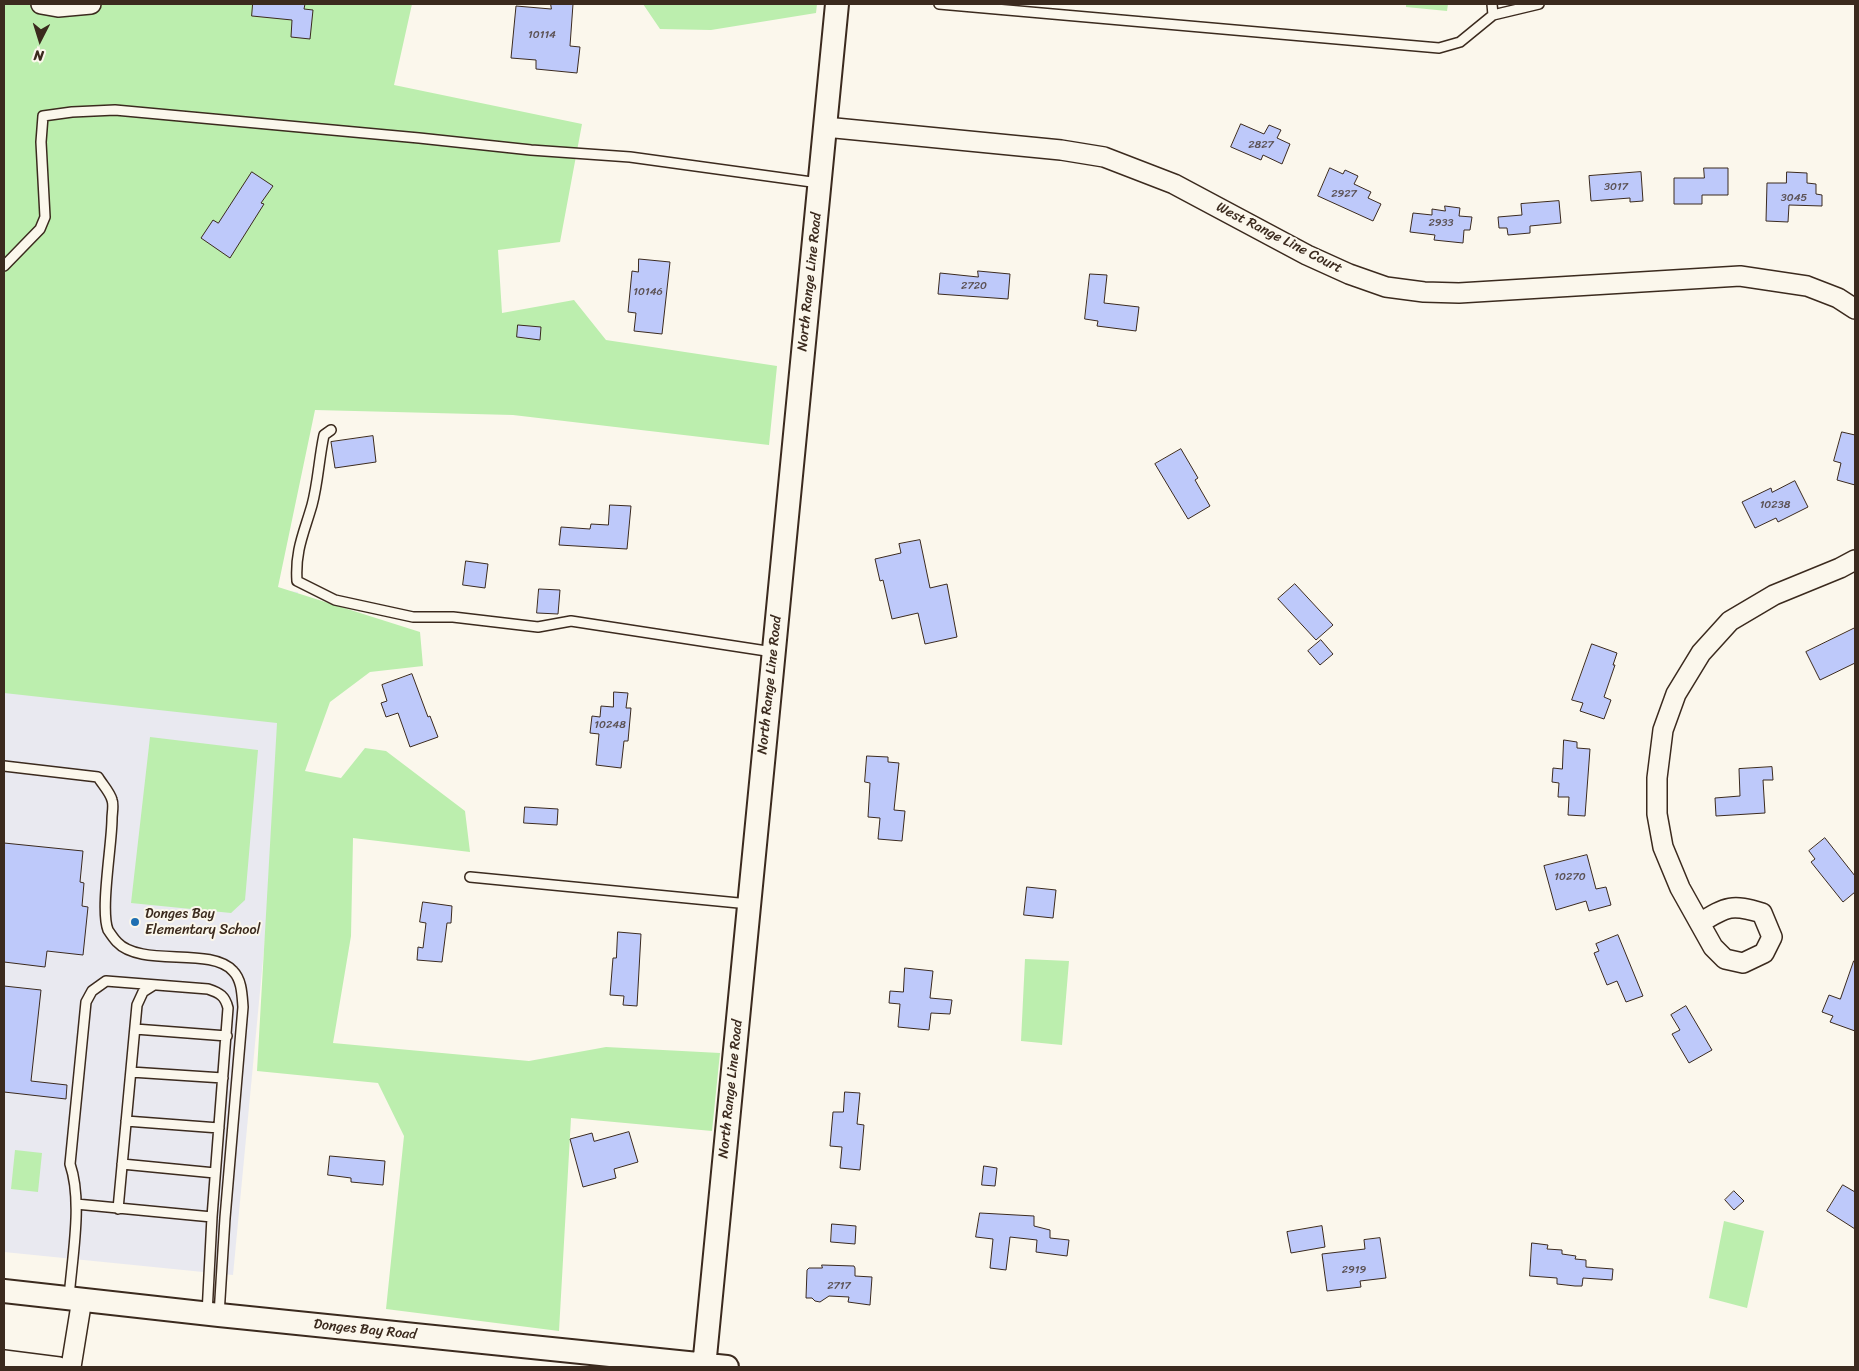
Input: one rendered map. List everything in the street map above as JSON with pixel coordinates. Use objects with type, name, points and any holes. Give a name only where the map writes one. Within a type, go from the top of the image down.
[{"type":"street","points":[[53,5],[91,4]]},
{"type":"street","name":"North Range Line Road","points":[[704,1366],[837,4]]},
{"type":"street","name":"West Range Line Court","points":[[825,127],[1061,150],[1104,157],[1174,184],[1307,255],[1349,274],[1386,287],[1424,292],[1459,293],[1740,276],[1807,286],[1838,298],[1855,309]]},
{"type":"street","points":[[1700,923],[1680,888],[1663,847],[1657,814],[1657,778],[1663,730],[1676,694],[1701,653],[1730,621],[1774,595],[1855,560]]},
{"type":"street","name":"Donges Bay Road","points":[[4,1291],[727,1367]]},
{"type":"street","points":[[71,1367],[75,1299]]},
{"type":"street","points":[[4,1360],[59,1367]]},
{"type":"lane","points":[[939,4],[1439,48],[1460,42],[1493,15],[1539,4]]},
{"type":"lane","points":[[1492,4],[1493,15]]},
{"type":"lane","points":[[4,266],[40,229],[45,217],[41,142],[42,116],[72,112],[115,110],[531,150],[630,157],[819,183]]},
{"type":"lane","points":[[331,430],[324,435],[312,504],[302,534],[296,567],[297,581],[335,600],[414,617],[452,617],[538,626],[571,621],[774,652]]},
{"type":"lane","points":[[4,766],[98,777],[112,800],[112,837],[106,911],[108,929],[118,942],[129,951],[149,955],[220,962],[234,971],[241,986],[243,1007],[225,1218],[213,1314]]},
{"type":"lane","points":[[470,877],[749,904]]},
{"type":"lane","points":[[75,1299],[76,1204],[75,1179],[70,1164],[86,1002],[92,992],[106,982],[208,989],[219,993],[225,998],[228,1008],[212,1217],[213,1314]]},
{"type":"lane","points":[[118,1209],[137,1006],[143,992],[154,985]]},
{"type":"lane","points":[[134,1029],[227,1036]]},
{"type":"lane","points":[[131,1072],[223,1078]]},
{"type":"lane","points":[[126,1121],[219,1128]]},
{"type":"lane","points":[[122,1164],[215,1173]]},
{"type":"lane","points":[[76,1204],[212,1217]]},
{"type":"shaded area","name":"Donges Bay Elementary School","points":[[4,563],[298,592],[233,1275],[4,1252]]},
{"type":"green space","points":[[4,4],[412,4],[394,85],[582,124],[560,242],[498,250],[502,313],[574,300],[606,340],[777,366],[769,445],[513,415],[315,410],[278,587],[420,632],[423,666],[370,672],[330,702],[305,771],[341,778],[365,748],[386,751],[465,811],[470,852],[353,838],[351,936],[333,1043],[529,1061],[606,1047],[720,1053],[712,1131],[571,1118],[559,1331],[386,1309],[404,1136],[378,1083],[257,1071],[277,723],[4,693]]},
{"type":"green space","points":[[643,4],[817,4],[816,13],[711,30],[660,29]]},
{"type":"green space","points":[[1406,4],[1448,4],[1447,11],[1406,7]]},
{"type":"green space","points":[[150,737],[258,750],[245,900],[231,913],[131,903]]},
{"type":"green space","points":[[1025,959],[1069,961],[1062,1045],[1021,1041]]},
{"type":"green space","points":[[15,1150],[42,1153],[38,1192],[11,1189]]},
{"type":"green space","points":[[1724,1221],[1764,1231],[1747,1308],[1709,1298]]},
{"type":"building","points":[[253,4],[305,4],[304,9],[313,10],[310,39],[291,37],[292,20],[252,16]]},
{"type":"building","points":[[551,4],[573,4],[570,46],[580,47],[577,73],[536,69],[536,60],[511,58],[516,6],[551,9]]},
{"type":"building","points":[[1241,124],[1264,134],[1269,125],[1281,130],[1277,138],[1290,144],[1282,164],[1263,155],[1261,160],[1231,147]]},
{"type":"building","points":[[1330,168],[1343,174],[1345,170],[1358,176],[1354,184],[1371,192],[1368,198],[1381,204],[1373,221],[1318,196]]},
{"type":"building","points":[[1704,168],[1728,168],[1728,195],[1702,195],[1702,204],[1674,204],[1674,178],[1704,178]]},
{"type":"building","points":[[252,172],[273,186],[261,203],[264,204],[230,258],[201,238],[213,220],[218,223]]},
{"type":"building","points":[[1641,172],[1643,201],[1630,202],[1630,198],[1591,201],[1589,176]]},
{"type":"building","points":[[1787,172],[1807,173],[1807,183],[1816,184],[1816,194],[1822,195],[1822,206],[1789,205],[1788,222],[1766,221],[1767,183],[1786,183]]},
{"type":"building","points":[[1559,201],[1561,223],[1530,226],[1530,233],[1508,235],[1507,228],[1499,228],[1498,217],[1522,215],[1521,204]]},
{"type":"building","points":[[1445,206],[1460,208],[1459,216],[1472,217],[1470,230],[1464,230],[1463,243],[1434,240],[1435,235],[1410,232],[1413,213],[1432,215],[1432,209],[1445,211]]},
{"type":"building","points":[[639,259],[670,262],[662,334],[634,331],[636,313],[628,312],[632,271],[638,272]]},
{"type":"building","points":[[978,271],[1010,274],[1008,299],[938,294],[940,273],[978,277]]},
{"type":"building","points":[[1090,274],[1107,275],[1104,303],[1139,307],[1136,331],[1097,326],[1098,321],[1085,319]]},
{"type":"building","points":[[518,325],[541,327],[540,340],[517,337]]},
{"type":"building","points":[[1842,432],[1855,435],[1855,485],[1837,480],[1841,463],[1834,461]]},
{"type":"building","points":[[373,436],[376,462],[335,468],[331,442]]},
{"type":"building","points":[[1181,449],[1198,478],[1195,480],[1210,506],[1188,519],[1155,464]]},
{"type":"building","points":[[1795,481],[1808,507],[1778,522],[1776,518],[1755,528],[1742,502],[1771,488],[1772,492]]},
{"type":"building","points":[[610,505],[631,506],[627,549],[559,545],[561,527],[590,529],[591,524],[608,525]]},
{"type":"building","points":[[920,540],[930,588],[947,584],[957,637],[925,644],[918,613],[892,619],[883,580],[880,581],[875,559],[901,553],[899,544]]},
{"type":"building","points":[[466,561],[488,564],[485,588],[463,585]]},
{"type":"building","points":[[1295,584],[1333,625],[1316,640],[1278,599]]},
{"type":"building","points":[[539,589],[560,590],[558,614],[537,613]]},
{"type":"building","points":[[1855,628],[1855,663],[1820,680],[1806,652]]},
{"type":"building","points":[[1321,640],[1333,654],[1320,665],[1308,651]]},
{"type":"building","points":[[1592,644],[1617,653],[1604,697],[1611,700],[1604,719],[1580,711],[1583,703],[1572,700]]},
{"type":"building","points":[[412,674],[428,717],[430,716],[438,737],[410,747],[398,713],[386,717],[381,703],[387,701],[382,685]]},
{"type":"building","points":[[614,692],[628,693],[626,708],[631,708],[628,741],[624,741],[621,768],[596,765],[599,734],[590,733],[592,716],[600,717],[601,706],[613,707]]},
{"type":"building","points":[[1564,740],[1577,742],[1577,748],[1590,749],[1585,816],[1568,815],[1569,797],[1558,797],[1559,783],[1552,782],[1553,768],[1562,769]]},
{"type":"building","points":[[867,756],[888,757],[888,762],[899,763],[894,810],[905,811],[902,841],[878,839],[880,818],[868,817],[870,783],[865,782]]},
{"type":"building","points":[[1772,767],[1773,780],[1763,780],[1765,813],[1716,816],[1715,798],[1740,796],[1739,769]]},
{"type":"building","points":[[525,807],[558,809],[557,825],[524,823]]},
{"type":"building","points":[[1825,838],[1855,876],[1855,892],[1843,902],[1811,862],[1815,859],[1809,851]]},
{"type":"building","points":[[4,843],[83,851],[80,882],[84,883],[82,906],[88,907],[83,955],[47,951],[45,967],[4,962]]},
{"type":"building","points":[[1587,855],[1596,889],[1606,887],[1611,905],[1589,911],[1586,901],[1556,910],[1544,866]]},
{"type":"building","points":[[1027,887],[1056,890],[1053,918],[1024,915]]},
{"type":"building","points":[[423,902],[452,906],[451,923],[447,923],[442,962],[417,960],[418,947],[423,948],[426,923],[420,922]]},
{"type":"building","points":[[618,932],[641,934],[637,1006],[623,1005],[624,996],[610,995],[613,958],[616,958]]},
{"type":"building","points":[[1618,935],[1643,996],[1626,1002],[1617,981],[1607,985],[1594,953],[1599,951],[1596,944]]},
{"type":"building","points":[[1854,961],[1855,1031],[1830,1022],[1833,1016],[1822,1012],[1829,995],[1840,999]]},
{"type":"building","points":[[905,968],[933,971],[930,998],[952,1000],[950,1014],[931,1013],[929,1030],[898,1027],[900,1004],[889,1003],[890,991],[903,992]]},
{"type":"building","points":[[4,986],[41,990],[31,1081],[67,1085],[66,1099],[4,1092]]},
{"type":"building","points":[[1686,1006],[1712,1050],[1689,1063],[1672,1034],[1680,1030],[1671,1015]]},
{"type":"building","points":[[845,1092],[860,1093],[857,1124],[864,1125],[860,1170],[840,1168],[842,1147],[830,1146],[833,1112],[843,1112]]},
{"type":"building","points":[[629,1132],[638,1162],[614,1169],[616,1178],[583,1187],[570,1139],[592,1133],[594,1141]]},
{"type":"building","points":[[330,1156],[385,1161],[383,1185],[351,1182],[351,1178],[328,1175]]},
{"type":"building","points":[[984,1166],[997,1168],[995,1186],[982,1185]]},
{"type":"building","points":[[1843,1185],[1855,1192],[1855,1229],[1827,1211]]},
{"type":"building","points":[[1734,1191],[1744,1201],[1734,1210],[1725,1200]]},
{"type":"building","points":[[980,1213],[1034,1216],[1034,1226],[1050,1230],[1050,1238],[1069,1240],[1067,1256],[1036,1252],[1037,1240],[1010,1237],[1006,1270],[990,1268],[993,1239],[976,1237]]},
{"type":"building","points":[[832,1224],[856,1226],[855,1244],[831,1242]]},
{"type":"building","points":[[1322,1226],[1325,1247],[1291,1253],[1287,1232]]},
{"type":"building","points":[[1380,1238],[1386,1278],[1360,1281],[1361,1287],[1327,1291],[1322,1254],[1365,1249],[1364,1240]]},
{"type":"building","points":[[1532,1243],[1548,1245],[1547,1249],[1562,1250],[1562,1254],[1576,1256],[1575,1259],[1586,1260],[1586,1267],[1613,1269],[1612,1280],[1583,1278],[1582,1286],[1575,1286],[1557,1284],[1557,1278],[1530,1276]]},
{"type":"building","points":[[822,1265],[854,1266],[855,1276],[872,1277],[870,1305],[848,1302],[849,1297],[829,1296],[820,1302],[812,1298],[806,1298],[807,1270],[809,1268],[822,1268]]},
{"type":"place","name":"Donges Bay Elementary School","points":[[135,922]]}]
